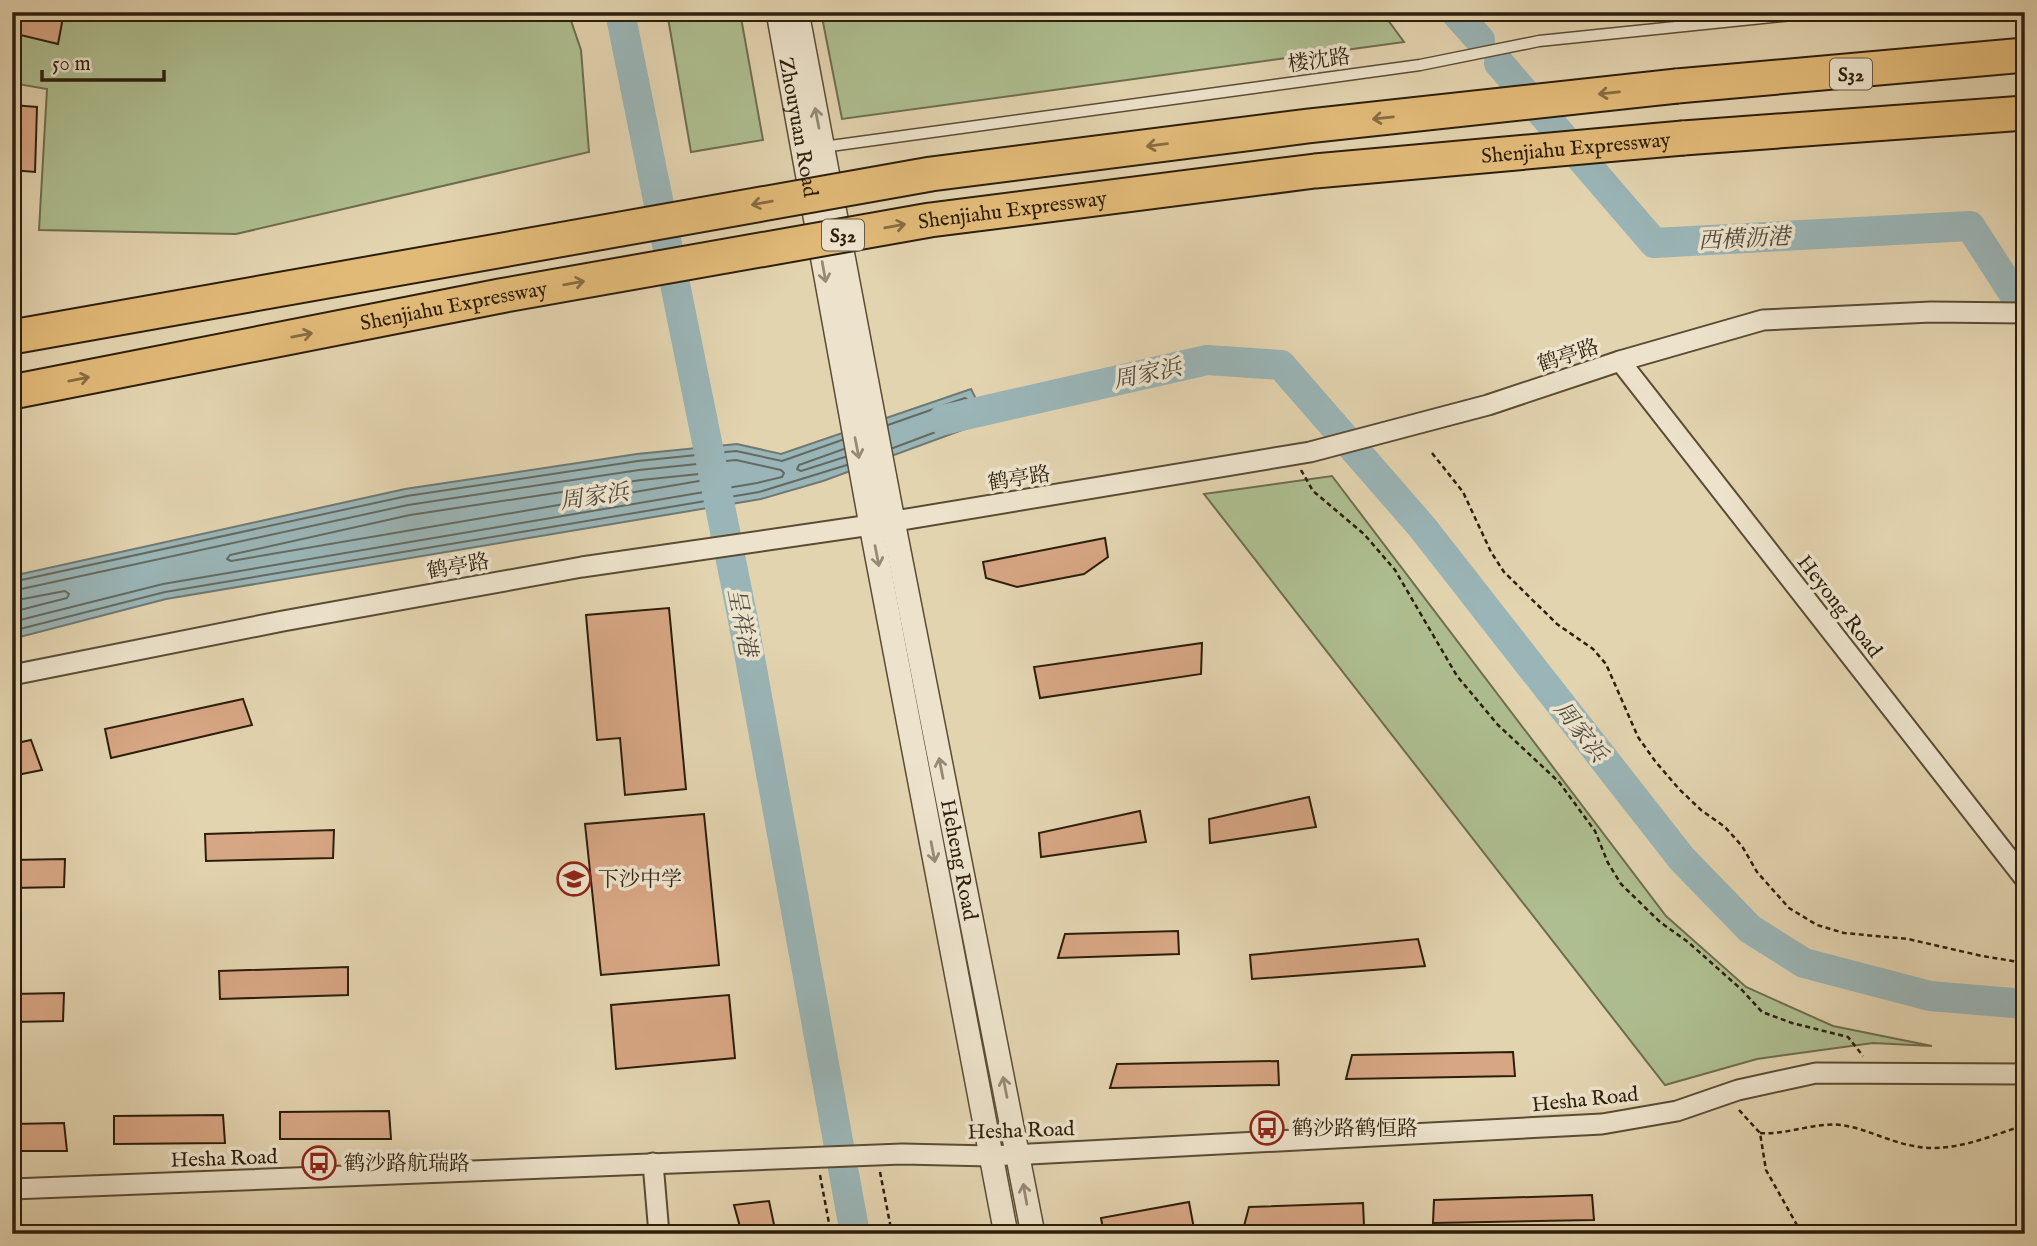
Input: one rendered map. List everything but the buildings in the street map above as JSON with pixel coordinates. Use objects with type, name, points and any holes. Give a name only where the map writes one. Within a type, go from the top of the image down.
[{"type":"highway","points":[[1677,86],[2025,55]]},
{"type":"highway","name":"S32","points":[[12,337],[931,174],[1308,126],[1677,86],[2025,62]]},
{"type":"highway","name":"Shenjiahu Expressway","points":[[12,392],[500,296],[930,220],[1315,171],[1684,138],[2025,113]]},
{"type":"highway","points":[[1684,138],[2025,134]]},
{"type":"street","name":"Zhouyuan Road","points":[[778,12],[860,404]]},
{"type":"street","name":"Zhouyuan Road","points":[[797,12],[822,148],[860,404]]},
{"type":"street","name":"鹤亭路","points":[[12,675],[283,621],[582,567],[882,523],[1302,454],[1488,405],[1620,361],[1763,320],[1931,312],[2025,313]]},
{"type":"street","name":"Heyong Road","points":[[1620,361],[2025,878]]},
{"type":"street","name":"Heheng Road","points":[[860,404],[1006,1234]]},
{"type":"street","name":"Heheng Road","points":[[882,523],[1033,1234]]},
{"type":"street","name":"Hesha Road","points":[[12,1189],[780,1158],[902,1154],[991,1156],[1602,1124],[1676,1111],[1724,1094],[1816,1073],[2025,1074]]},
{"type":"street","points":[[653,1163],[659,1234]]},
{"type":"lane","name":"楼沈路","points":[[822,148],[1420,65],[1539,41],[1821,12]]},
{"type":"path","points":[[1432,453],[1463,492],[1490,552],[1504,572],[1557,624],[1593,649],[1606,664],[1638,737],[1655,761],[1701,810],[1725,827],[1742,846],[1757,872],[1789,908],[1817,925],[1844,933],[1908,939],[2025,963]]},
{"type":"path","points":[[1302,454],[1313,492],[1364,534],[1395,570],[1457,676],[1498,725],[1559,782],[1595,831],[1608,863],[1621,884],[1660,922],[1688,942],[1742,990],[1762,1012],[1792,1023],[1848,1037],[1876,1072]]},
{"type":"path","points":[[1724,1094],[1760,1133],[1766,1170],[1802,1234]]},
{"type":"path","points":[[1760,1133],[1779,1134],[1818,1126],[1842,1125],[1916,1147],[1958,1146],[2025,1125]]},
{"type":"path","points":[[877,1155],[892,1234]]},
{"type":"path","points":[[817,1157],[831,1234]]},
{"type":"green space","points":[[12,12],[568,12],[581,50],[589,152],[236,234],[39,230],[47,89],[12,83]]},
{"type":"green space","points":[[667,12],[740,12],[763,140],[691,152]]},
{"type":"green space","points":[[821,12],[1382,12],[1404,42],[842,119]]},
{"type":"green space","points":[[1494,12],[1573,12],[1500,21]]},
{"type":"green space","points":[[1332,476],[1666,916],[1746,987],[1833,1026],[1932,1046],[1873,1043],[1757,1059],[1665,1085],[1204,494]]},
{"type":"water","points":[[971,389],[987,421],[823,481],[761,499],[166,599],[12,639],[12,576],[405,489],[637,454],[737,444],[781,454]]},
{"type":"waterway","name":"呈祥港","points":[[620,12],[743,620],[855,1234]]},
{"type":"waterway","name":"西横沥港","points":[[1455,12],[1480,40]]},
{"type":"waterway","name":"西横沥港","points":[[1499,63],[1654,243],[1970,226],[2025,311]]},
{"type":"waterway","name":"周家浜","points":[[943,420],[1207,360],[1281,365],[1422,527],[1682,859],[1750,929],[1804,963],[1930,996],[2025,1004]]},
{"type":"place","name":"下沙中学","points":[[574,879]]},
{"type":"place","name":"鹤沙路鹤恒路","points":[[1267,1128]]},
{"type":"place","name":"鹤沙路航瑞路","points":[[319,1163]]}]
